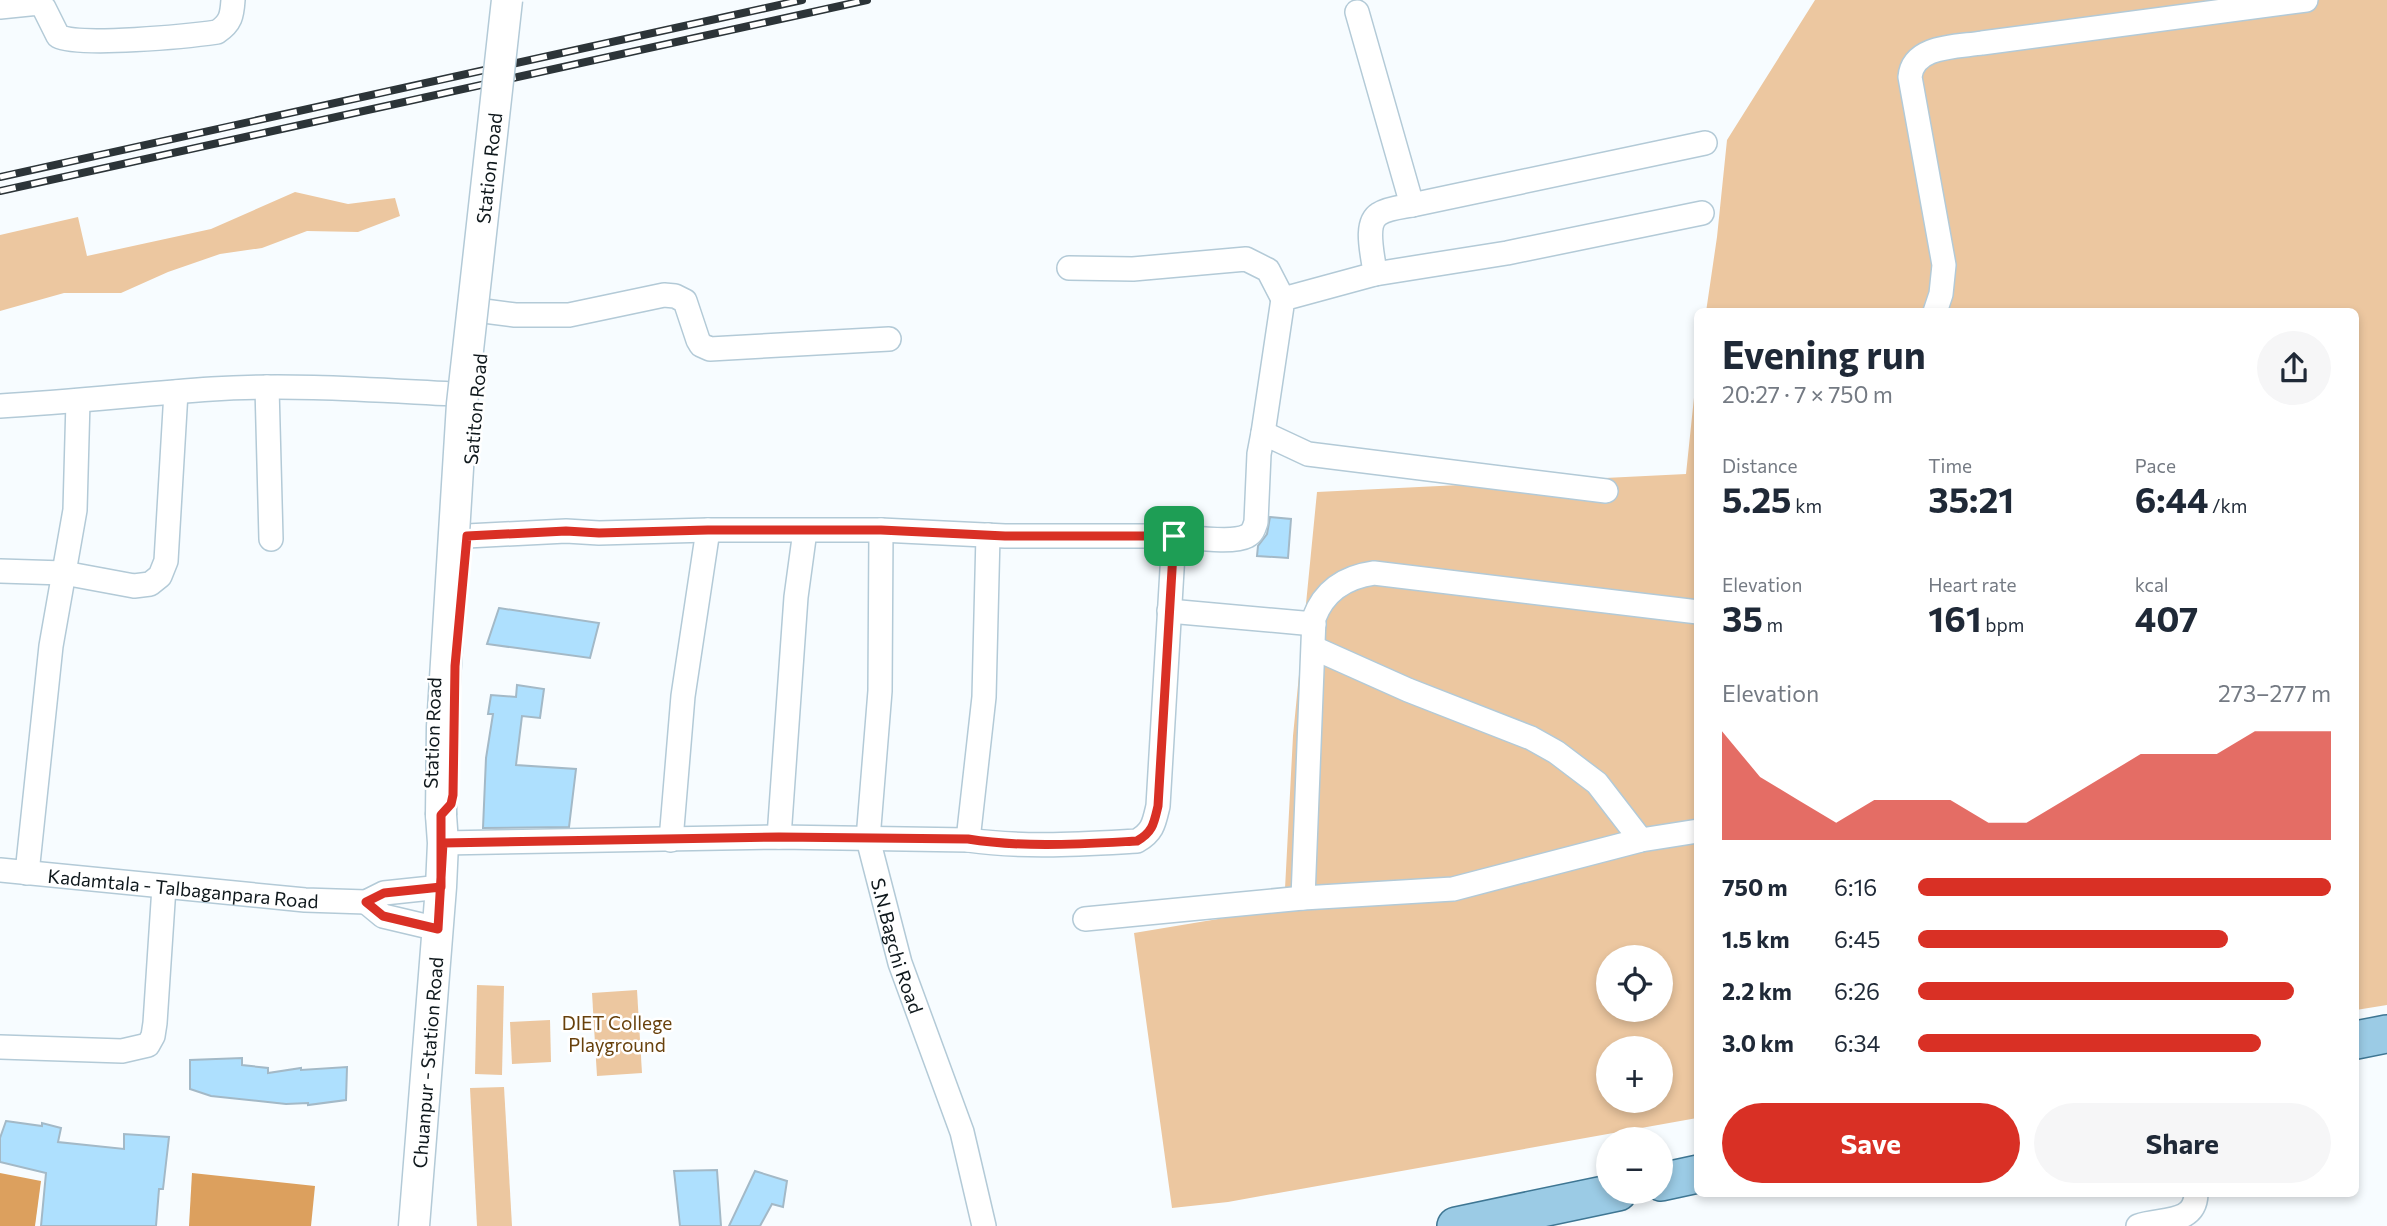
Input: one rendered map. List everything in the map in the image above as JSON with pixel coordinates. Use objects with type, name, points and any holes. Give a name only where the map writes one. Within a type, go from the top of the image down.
[{"type":"main road","points":[[2359,1039],[2387,1034]]},
{"type":"main road","points":[[1673,1179],[1694,1175]]},
{"type":"main road","points":[[1456,1226],[1596,1197]]},
{"type":"street","points":[[0,7],[39,3],[58,36],[69,40],[94,41],[217,32],[227,25],[232,17],[233,0]]},
{"type":"street","name":"Station Road","points":[[442,829],[429,795],[434,675],[452,394],[481,176],[494,0]]},
{"type":"street","name":"Station Road","points":[[442,829],[442,727],[462,404],[507,0]]},
{"type":"street","name":"Satiton Road","points":[[442,829],[453,795],[455,666],[467,536],[473,404],[501,179],[507,79],[517,0]]},
{"type":"street","points":[[1936,308],[1941,294],[1944,265],[1910,77],[1911,67],[1917,59],[1932,51],[1982,43],[2305,0]]},
{"type":"street","points":[[1357,12],[1412,205]]},
{"type":"street","points":[[1376,274],[1370,231],[1377,214],[1387,210],[1705,143]]},
{"type":"street","points":[[1283,299],[1376,274],[1507,253],[1702,213]]},
{"type":"street","points":[[467,536],[544,532],[881,530],[988,535],[1232,539],[1246,537],[1253,531],[1256,522],[1259,454],[1283,299],[1268,270],[1246,259],[1133,269],[1069,268]]},
{"type":"street","points":[[484,311],[515,315],[569,315],[664,295],[685,301],[698,340],[701,345],[710,349],[889,339]]},
{"type":"street","points":[[267,387],[271,539]]},
{"type":"street","points":[[0,406],[267,387],[452,394]]},
{"type":"street","points":[[0,571],[64,573],[134,586],[150,584],[159,576],[166,561],[176,392]]},
{"type":"street","points":[[27,873],[51,646],[75,510],[78,401]]},
{"type":"street","points":[[1263,433],[1308,454],[1606,491]]},
{"type":"street","points":[[671,840],[683,696],[708,530]]},
{"type":"street","name":"S.N.Bagchi Road","points":[[881,530],[880,691],[868,839],[900,963],[962,1132],[984,1226]]},
{"type":"street","points":[[779,837],[796,597],[805,531]]},
{"type":"street","points":[[968,839],[984,697],[988,535]]},
{"type":"street","points":[[442,829],[671,840],[779,837],[968,839],[992,843],[1060,845],[1137,841],[1147,836],[1153,828],[1158,806],[1174,536]]},
{"type":"street","points":[[1303,898],[1314,624],[1319,604],[1328,593],[1357,576],[1374,573],[1694,612]]},
{"type":"street","points":[[1169,611],[1314,624]]},
{"type":"street","points":[[1314,648],[1408,690],[1531,738],[1556,752],[1597,783],[1641,840]]},
{"type":"street","name":"Chuanpur - Station Road","points":[[414,1226],[441,887],[442,829]]},
{"type":"street","points":[[1085,919],[1303,898],[1452,889],[1641,840],[1694,832]]},
{"type":"street","name":"Kadamtala - Talbaganpara Road","points":[[0,870],[259,897],[366,902],[384,893],[441,887]]},
{"type":"street","points":[[0,1047],[122,1051],[148,1045],[155,1023],[164,887]]},
{"type":"street","name":"Kadamtala - Talbaganpara Road","points":[[366,902],[383,916],[438,929]]},
{"type":"street","points":[[2138,1226],[2184,1216],[2192,1212],[2196,1197]]},
{"type":"green space","points":[[1815,0],[2387,0],[2387,1005],[2359,1010],[2359,308],[1707,308],[1727,140]]},
{"type":"green space","points":[[295,192],[348,204],[395,198],[400,216],[358,232],[307,231],[262,248],[220,254],[168,272],[121,293],[64,293],[0,311],[0,235],[78,217],[87,256],[211,229]]},
{"type":"green space","points":[[1694,398],[1694,1119],[1647,1127],[1596,1127],[1596,1136],[1228,1202],[1172,1208],[1134,933],[1284,908],[1293,736],[1317,492],[1686,474]]},
{"type":"green space","points":[[477,985],[504,986],[502,1075],[475,1074]]},
{"type":"green space","name":"DIET College Playground","points":[[637,990],[642,1073],[597,1076],[592,993]]},
{"type":"green space","points":[[550,1020],[551,1062],[512,1064],[510,1022]]},
{"type":"green space","points":[[504,1087],[512,1226],[477,1226],[470,1088]]},
{"type":"shaded area","points":[[0,1173],[41,1181],[35,1226],[0,1226]]},
{"type":"shaded area","points":[[192,1173],[315,1186],[311,1226],[189,1226]]},
{"type":"building","points":[[1270,517],[1291,519],[1288,558],[1257,556],[1258,546],[1267,534]]},
{"type":"building","points":[[499,608],[599,623],[590,658],[487,644]]},
{"type":"building","points":[[517,685],[544,689],[540,718],[522,716],[516,765],[576,769],[569,827],[483,828],[486,758],[493,714],[488,714],[491,695],[516,697]]},
{"type":"building","points":[[242,1058],[242,1065],[268,1068],[268,1073],[301,1068],[347,1067],[346,1100],[308,1105],[286,1104],[211,1096],[190,1089],[190,1060]]},
{"type":"building","points":[[6,1121],[42,1126],[42,1123],[61,1128],[58,1142],[124,1149],[124,1134],[169,1137],[163,1189],[159,1189],[156,1226],[41,1226],[46,1173],[0,1162],[0,1138]]},
{"type":"building","points":[[717,1170],[721,1226],[680,1226],[674,1171]]},
{"type":"building","points":[[755,1171],[787,1181],[783,1207],[772,1204],[760,1226],[729,1226]]},
{"type":"railway","points":[[0,177],[802,0]]},
{"type":"railway","points":[[0,191],[867,0]]},
{"type":"route","points":[[1174,536],[1005,536],[881,530],[599,533],[566,531],[467,536],[455,666],[453,795],[451,804],[441,815],[441,887],[384,893],[366,902],[383,916],[438,929],[441,887],[443,843],[624,839],[736,840],[779,837],[968,839],[992,843],[1060,845],[1137,841],[1147,836],[1153,828],[1158,806],[1174,536]]}]
